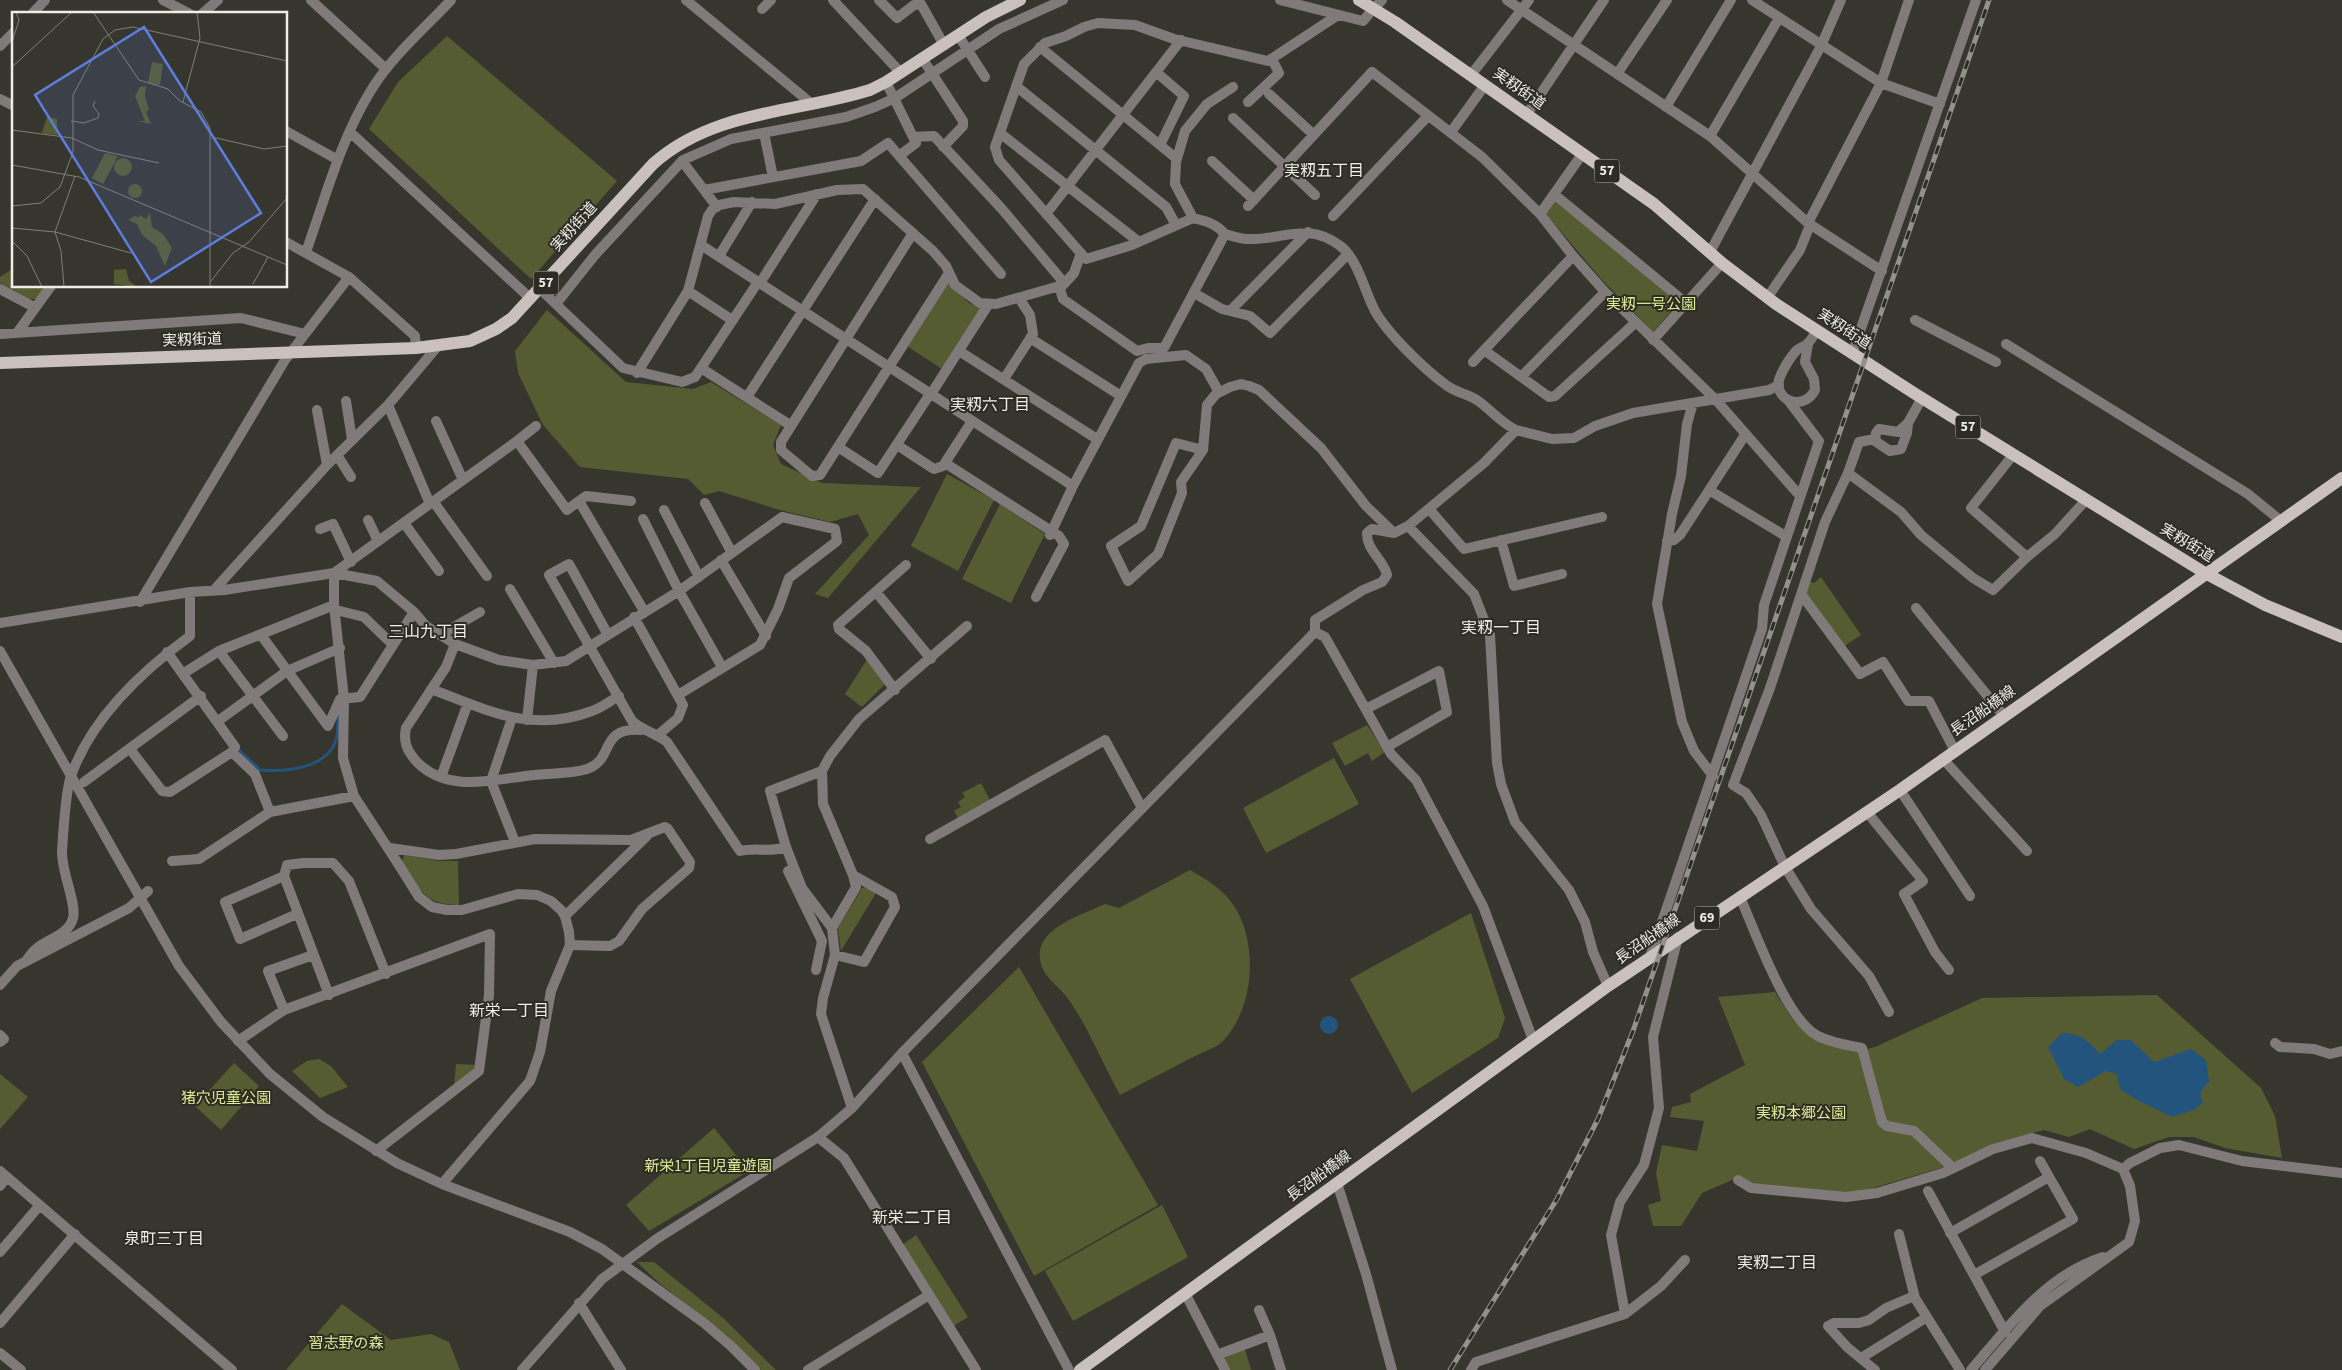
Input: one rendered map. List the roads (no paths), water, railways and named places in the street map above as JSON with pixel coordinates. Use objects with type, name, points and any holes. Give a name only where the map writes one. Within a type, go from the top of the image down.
[{"type":"main road","name":"実籾街道","points":[[0,363],[416,348],[470,341],[496,329],[512,318],[540,290],[653,164],[676,146],[714,127],[854,95],[886,82],[986,17],[1020,0]]},
{"type":"main road","name":"実籾街道","points":[[1359,0],[1378,4],[1471,75],[1654,204],[1722,263],[1767,298],[1816,331],[2205,573],[2265,605],[2342,637]]},
{"type":"main road","name":"長沼船橋線","points":[[1080,1370],[1608,986],[1678,937],[1900,790],[2342,478]]},
{"type":"street","points":[[34,12],[45,0]]},
{"type":"street","points":[[164,0],[186,12]]},
{"type":"street","points":[[204,12],[218,0]]},
{"type":"street","points":[[311,0],[386,69]]},
{"type":"street","points":[[306,252],[338,160],[370,92],[386,69],[451,0]]},
{"type":"street","points":[[686,0],[812,104]]},
{"type":"street","points":[[762,9],[771,0]]},
{"type":"street","points":[[833,0],[901,73]]},
{"type":"street","points":[[879,0],[897,18],[914,5],[925,2],[944,44]]},
{"type":"street","points":[[556,304],[595,255],[682,161],[731,139],[846,117],[875,108],[895,98],[999,29],[1063,0]]},
{"type":"street","points":[[1280,0],[1363,21],[1378,4]]},
{"type":"street","points":[[1507,0],[1710,136],[1809,224],[1882,271]]},
{"type":"street","points":[[1471,75],[1530,0]]},
{"type":"street","points":[[1526,114],[1604,0]]},
{"type":"street","points":[[1617,74],[1667,0]]},
{"type":"street","points":[[1666,107],[1731,0]]},
{"type":"street","points":[[1752,0],[1881,83],[1940,104]]},
{"type":"street","points":[[1710,252],[1821,46],[1840,0]]},
{"type":"street","points":[[1767,298],[1800,250],[1809,224],[1881,83],[1909,0]]},
{"type":"street","points":[[1852,354],[1976,0]]},
{"type":"street","points":[[1338,15],[1272,59],[1258,60],[1181,40],[1134,25],[1098,23],[1045,43],[1024,64],[995,147],[999,160],[1086,259],[1139,242],[1193,218],[1207,220],[1225,234],[1248,239],[1290,232],[1308,232],[1322,235],[1339,245],[1347,255],[1366,285],[1375,311],[1400,342],[1446,385],[1461,394],[1475,399],[1516,430],[1552,439],[1574,438],[1595,426],[1633,413],[1769,390],[1778,385]]},
{"type":"street","points":[[1710,136],[1779,18]]},
{"type":"street","points":[[0,46],[12,34]]},
{"type":"street","points":[[958,35],[985,77]]},
{"type":"street","points":[[1046,214],[1181,40]]},
{"type":"street","points":[[1040,47],[1177,159]]},
{"type":"street","points":[[922,58],[964,121],[963,126],[944,147]]},
{"type":"street","points":[[1248,102],[1279,73],[1272,59]]},
{"type":"street","points":[[1156,72],[1184,96],[1160,145]]},
{"type":"street","points":[[1212,160],[1251,203],[1372,72],[1482,157],[1540,214],[1573,256],[1605,292],[1716,400],[1800,496]]},
{"type":"street","points":[[886,82],[916,143],[899,156]]},
{"type":"street","points":[[1451,132],[1485,85]]},
{"type":"street","points":[[1016,86],[1166,207],[1176,225]]},
{"type":"street","points":[[1193,218],[1175,184],[1177,159],[1185,132],[1207,104],[1233,87]]},
{"type":"street","points":[[1269,94],[1314,135]]},
{"type":"street","points":[[0,99],[12,105]]},
{"type":"street","points":[[1333,216],[1428,116]]},
{"type":"street","points":[[1233,118],[1314,195]]},
{"type":"street","points":[[288,132],[338,160]]},
{"type":"street","points":[[350,132],[531,299]]},
{"type":"street","points":[[764,133],[773,177]]},
{"type":"street","points":[[1000,133],[1139,242]]},
{"type":"street","points":[[913,137],[934,136],[1002,209],[1060,278],[1063,299],[1144,354],[1186,355],[1206,369],[1220,392]]},
{"type":"street","points":[[704,190],[861,161],[888,143],[1001,274]]},
{"type":"street","points":[[1540,214],[1583,154]]},
{"type":"street","points":[[682,161],[717,207]]},
{"type":"street","points":[[637,373],[688,291],[708,216],[717,207],[734,202],[775,204],[836,190],[863,189],[933,251],[955,285],[974,301],[988,305],[1061,286],[1074,273],[1081,253]]},
{"type":"street","points":[[540,290],[623,368],[637,373],[682,382],[695,378],[817,194]]},
{"type":"street","points":[[1554,194],[1686,303]]},
{"type":"street","points":[[747,397],[875,198]]},
{"type":"street","points":[[719,256],[752,202]]},
{"type":"street","points":[[1230,311],[1308,232]]},
{"type":"street","points":[[913,234],[790,424],[781,442],[781,450],[812,476],[820,475],[949,273]]},
{"type":"street","points":[[1051,533],[1097,439],[1135,369],[1144,354],[1164,348],[1166,345],[1225,234]]},
{"type":"street","points":[[288,243],[348,277],[415,336],[416,348]]},
{"type":"street","points":[[701,245],[1073,486]]},
{"type":"street","points":[[1194,294],[1230,311],[1250,316],[1270,333],[1347,255]]},
{"type":"street","points":[[1472,362],[1573,256]]},
{"type":"street","points":[[1653,340],[1722,263]]},
{"type":"street","points":[[140,602],[290,352],[306,334],[348,277]]},
{"type":"street","points":[[17,333],[48,288]]},
{"type":"street","points":[[0,289],[34,307]]},
{"type":"street","points":[[688,291],[732,320]]},
{"type":"street","points":[[1520,376],[1605,292]]},
{"type":"street","points":[[1004,379],[1033,334],[1033,324],[1019,298]]},
{"type":"street","points":[[838,447],[878,474],[988,305]]},
{"type":"street","points":[[0,334],[241,318],[306,334]]},
{"type":"street","points":[[1915,320],[1996,362]]},
{"type":"street","points":[[1484,350],[1549,398],[1555,396],[1635,323]]},
{"type":"street","points":[[1788,400],[1802,402],[1815,390],[1814,379],[1806,362],[1808,344],[1816,331]]},
{"type":"street","points":[[1030,338],[1121,396]]},
{"type":"street","points":[[1650,957],[1762,629],[1764,604],[1819,441],[1778,385],[1779,378],[1797,349],[1808,344]]},
{"type":"street","points":[[2006,344],[2248,494],[2281,521]]},
{"type":"street","points":[[214,590],[327,465],[388,405],[437,346]]},
{"type":"street","points":[[959,351],[1097,439]]},
{"type":"street","points":[[701,368],[790,424]]},
{"type":"street","points":[[1203,450],[1176,443],[1141,526],[1111,546],[1128,581],[1158,554],[1182,493],[1181,482],[1203,450],[1207,405],[1220,392],[1241,384],[1259,390],[1321,448],[1366,506],[1394,533]]},
{"type":"street","points":[[1875,439],[1880,429],[1898,432],[1908,423],[1922,398]]},
{"type":"street","points":[[346,401],[352,439]]},
{"type":"street","points":[[1693,403],[1687,424],[1681,476],[1667,541],[1657,604],[1682,722],[1694,752],[1712,776]]},
{"type":"street","points":[[388,405],[431,502],[487,576]]},
{"type":"street","points":[[317,410],[327,465]]},
{"type":"street","points":[[436,421],[463,480]]},
{"type":"street","points":[[897,445],[934,470],[945,463],[972,421]]},
{"type":"street","points":[[1875,439],[1877,444],[1890,451],[1901,449],[1907,433],[1908,423]]},
{"type":"street","points":[[334,574],[536,426]]},
{"type":"street","points":[[522,1370],[602,1279],[623,1263],[818,1137],[852,1108],[902,1053],[1315,632],[1315,620],[1363,590],[1382,582],[1387,575],[1386,567],[1379,560],[1367,539],[1367,533],[1372,529],[1394,533],[1408,526],[1484,463],[1516,430]]},
{"type":"street","points":[[1667,541],[1674,540],[1680,535],[1745,434]]},
{"type":"street","points":[[1875,439],[1859,442],[1848,473],[1825,522],[1770,688],[1734,784],[1746,793],[1761,815],[1786,867],[1811,909],[1869,976],[1889,1012]]},
{"type":"street","points":[[517,441],[567,510],[586,496],[631,501]]},
{"type":"street","points":[[2013,454],[1971,508],[2027,558]]},
{"type":"street","points":[[337,455],[351,477]]},
{"type":"street","points":[[945,463],[1051,533],[1064,544],[1036,597]]},
{"type":"street","points":[[1848,473],[1901,512],[1921,535],[1973,578],[1993,590],[2055,534],[2086,500]]},
{"type":"street","points":[[1709,490],[1787,537]]},
{"type":"street","points":[[579,501],[644,611]]},
{"type":"street","points":[[705,504],[732,552]]},
{"type":"street","points":[[1429,509],[1464,549],[1602,517]]},
{"type":"street","points":[[664,510],[699,577]]},
{"type":"street","points":[[0,623],[140,602],[190,592],[224,590],[334,574],[378,582],[414,612],[426,626],[456,644],[499,660],[532,665],[554,663],[566,661],[590,648],[634,617],[679,591],[782,516],[835,530],[837,541],[789,578],[766,636],[760,646],[678,695]]},
{"type":"street","points":[[643,519],[679,591],[722,668]]},
{"type":"street","points":[[368,520],[378,542]]},
{"type":"street","points":[[404,523],[439,571]]},
{"type":"street","points":[[320,529],[334,524],[351,562]]},
{"type":"street","points":[[1408,526],[1474,594],[1486,620],[1490,635],[1497,763],[1501,784],[1515,822],[1569,890],[1586,922],[1593,952],[1608,986]]},
{"type":"street","points":[[1501,540],[1514,586],[1562,574]]},
{"type":"street","points":[[721,560],[766,636]]},
{"type":"street","points":[[608,635],[569,564],[549,575],[632,721],[642,730]]},
{"type":"street","points":[[895,690],[866,651],[839,629],[841,622],[906,565]]},
{"type":"street","points":[[334,574],[335,608],[344,699],[343,758],[354,796],[390,848],[419,897],[432,906],[447,910],[462,910],[518,894],[537,895],[551,901],[565,916],[570,945],[550,991],[540,1052],[530,1081],[442,1184]]},
{"type":"street","points":[[510,589],[554,663]]},
{"type":"street","points":[[26,961],[36,949],[59,935],[74,919],[74,910],[64,876],[62,853],[70,777],[85,744],[100,722],[129,689],[167,652],[190,636],[190,592]]},
{"type":"street","points":[[876,592],[931,659]]},
{"type":"street","points":[[1801,594],[1860,674],[1883,662],[1908,700],[1929,701],[1955,751]]},
{"type":"street","points":[[184,673],[219,651],[335,608],[364,617],[393,645]]},
{"type":"street","points":[[1916,608],[2004,716]]},
{"type":"street","points":[[261,635],[328,726],[337,702],[344,699],[360,698],[414,612]]},
{"type":"street","points":[[440,636],[480,612]]},
{"type":"street","points":[[634,617],[682,705],[681,713],[658,735]]},
{"type":"street","points":[[832,928],[856,887],[853,875],[823,804],[822,771],[830,756],[860,719],[967,626]]},
{"type":"street","points":[[1315,632],[1325,637],[1391,754],[1416,780],[1483,906],[1534,1040]]},
{"type":"street","points":[[456,644],[446,667],[406,728],[404,738],[411,756],[422,768],[441,778],[460,783],[588,769],[603,755],[612,737],[617,733],[628,729],[642,730],[658,735],[667,742],[740,851],[763,848],[776,851],[786,847]]},
{"type":"street","points":[[218,721],[287,671],[340,648]]},
{"type":"street","points":[[0,651],[70,777],[144,894],[179,966],[238,1041],[297,1098],[376,1151],[442,1184],[570,1232],[602,1249],[704,1323],[732,1346],[755,1370]]},
{"type":"street","points":[[219,651],[283,736]]},
{"type":"street","points":[[130,749],[162,791],[170,792],[232,752],[235,747],[201,696],[167,652]]},
{"type":"street","points":[[527,720],[532,665]]},
{"type":"street","points":[[1366,709],[1438,671],[1447,712],[1388,747]]},
{"type":"street","points":[[431,689],[512,718],[553,721],[592,711],[619,696]]},
{"type":"street","points":[[84,782],[201,696]]},
{"type":"street","points":[[441,778],[468,703]]},
{"type":"street","points":[[512,718],[491,781],[515,842]]},
{"type":"street","points":[[930,839],[1105,740],[1142,808]]},
{"type":"street","points":[[232,752],[255,774],[270,812]]},
{"type":"street","points":[[1943,759],[2027,851]]},
{"type":"street","points":[[822,771],[770,791],[786,847],[802,888],[832,928],[835,955],[823,998],[822,1014],[852,1108]]},
{"type":"street","points":[[1900,790],[1970,896]]},
{"type":"street","points":[[172,861],[199,859],[270,812],[354,796]]},
{"type":"street","points":[[1867,812],[1923,882],[1904,894],[1935,952],[1949,970]]},
{"type":"street","points":[[390,848],[439,855],[456,854],[515,842],[551,838],[631,840],[665,828],[668,829],[690,862],[689,868],[642,909],[619,941],[610,946],[570,945]]},
{"type":"street","points":[[565,916],[648,835]]},
{"type":"street","points":[[329,995],[284,876],[286,865],[333,863],[349,881],[386,974]]},
{"type":"street","points":[[788,872],[822,941],[816,970]]},
{"type":"street","points":[[835,955],[864,962],[895,907],[892,897],[853,875]]},
{"type":"street","points":[[284,876],[225,902],[240,939],[297,914]]},
{"type":"street","points":[[0,985],[17,966],[129,908],[144,894]]},
{"type":"street","points":[[1740,897],[1776,981],[1790,1006],[1810,1031],[1817,1036],[1862,1048],[1882,1122],[1887,1126],[1914,1131],[1953,1168]]},
{"type":"street","points":[[238,1041],[284,1010],[386,974],[490,934],[489,995],[479,1071],[376,1151]]},
{"type":"street","points":[[1625,1314],[1611,1235],[1620,1202],[1644,1165],[1659,1108],[1653,1037],[1678,937]]},
{"type":"street","points":[[284,1010],[268,971],[313,954]]},
{"type":"street","points":[[0,1035],[4,1038],[0,1042]]},
{"type":"street","points":[[2274,1043],[2280,1047],[2314,1049],[2330,1054],[2342,1051]]},
{"type":"street","points":[[902,1053],[1069,1370]]},
{"type":"street","points":[[818,1137],[844,1158],[976,1370]]},
{"type":"street","points":[[1738,1180],[1751,1188],[1846,1198],[1877,1193],[1953,1168],[1993,1148],[2032,1138],[2086,1153],[2123,1169],[2130,1186],[2135,1221],[2129,1242],[2040,1306],[1985,1370]]},
{"type":"street","points":[[2123,1169],[2130,1163],[2160,1148],[2179,1145],[2242,1161],[2342,1173]]},
{"type":"street","points":[[1974,1275],[2073,1219],[2040,1161]]},
{"type":"street","points":[[0,1186],[4,1174],[232,1370]]},
{"type":"street","points":[[1950,1233],[2049,1177]]},
{"type":"street","points":[[1337,1183],[1366,1274],[1392,1370]]},
{"type":"street","points":[[1928,1191],[2005,1332]]},
{"type":"street","points":[[0,1252],[40,1205]]},
{"type":"street","points":[[0,1323],[74,1234]]},
{"type":"street","points":[[1899,1234],[1914,1296],[1960,1370]]},
{"type":"street","points":[[1971,1370],[2032,1302],[2067,1273],[2088,1262],[2114,1253]]},
{"type":"street","points":[[1471,1370],[1476,1362],[1625,1314],[1661,1286],[1685,1260]]},
{"type":"street","points":[[1185,1293],[1225,1370]]},
{"type":"street","points":[[808,1370],[930,1295]]},
{"type":"street","points":[[1875,1370],[1846,1347],[1828,1326],[1834,1323],[1859,1323],[1869,1320],[1886,1308],[1914,1296]]},
{"type":"street","points":[[579,1303],[622,1370]]},
{"type":"street","points":[[1259,1310],[1270,1335],[1281,1370]]},
{"type":"street","points":[[1861,1358],[1927,1317]]},
{"type":"street","points":[[1217,1355],[1270,1335]]},
{"type":"street","points":[[0,1353],[21,1370]]},
{"type":"water","points":[[1329,1016],[1335,1019],[1338,1025],[1335,1031],[1329,1034],[1323,1031],[1320,1025],[1323,1019]]},
{"type":"water","points":[[2062,1033],[2084,1039],[2100,1054],[2117,1040],[2131,1040],[2154,1062],[2191,1049],[2206,1060],[2209,1081],[2200,1093],[2203,1102],[2194,1110],[2172,1117],[2135,1099],[2120,1089],[2117,1074],[2106,1071],[2078,1087],[2064,1079],[2048,1047]]},
{"type":"waterway","points":[[239,750],[260,770],[294,769],[306,766],[326,756],[333,747],[337,736],[338,713]]},
{"type":"railway","points":[[1450,1370],[1557,1199],[1598,1119],[1633,1031],[1989,0]]},
{"type":"district","name":"実籾五丁目","points":[[1324,171]]},
{"type":"district","name":"実籾六丁目","points":[[990,405]]},
{"type":"district","name":"実籾一丁目","points":[[1501,628]]},
{"type":"district","name":"三山九丁目","points":[[428,632]]},
{"type":"district","name":"新栄一丁目","points":[[509,1011]]},
{"type":"district","name":"新栄二丁目","points":[[912,1218]]},
{"type":"district","name":"泉町三丁目","points":[[164,1239]]},
{"type":"district","name":"実籾二丁目","points":[[1777,1263]]},
{"type":"park label","name":"実籾一号公園","points":[[1651,304]]},
{"type":"park label","name":"猪穴児童公園","points":[[226,1098]]},
{"type":"park label","name":"実籾本郷公園","points":[[1801,1113]]},
{"type":"park label","name":"新栄1丁目児童遊園","points":[[708,1166]]},
{"type":"park label","name":"習志野の森","points":[[346,1343]]}]
